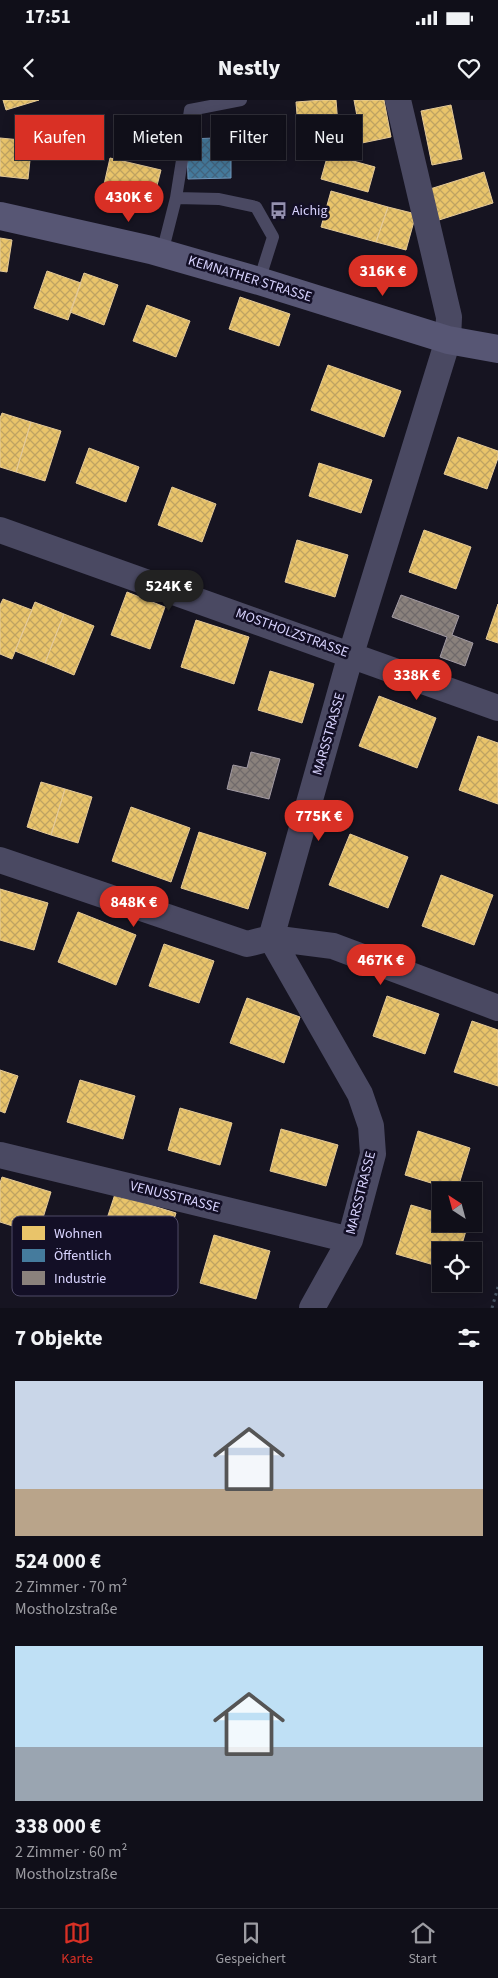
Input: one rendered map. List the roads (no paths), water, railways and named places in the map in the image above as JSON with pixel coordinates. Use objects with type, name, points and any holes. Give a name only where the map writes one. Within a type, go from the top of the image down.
[{"type":"main road","name":"KEMNATHER STRASSE","points":[[0,216],[162,253],[448,340],[498,349]]},
{"type":"street","name":"MARSSTRASSE","points":[[312,1308],[350,1240],[373,1154],[371,1126],[360,1094],[271,938],[351,654],[448,340],[449,317],[398,100]]},
{"type":"street","name":"MOSTHOLZSTRASSE","points":[[0,530],[498,708]]},
{"type":"street","points":[[0,860],[247,944],[271,938],[332,946],[498,1008]]},
{"type":"street","name":"VENUSSTRASSE","points":[[0,1155],[350,1240]]},
{"type":"lane","points":[[162,253],[176,198],[190,110],[240,100]]},
{"type":"lane","points":[[176,198],[219,199],[256,207],[273,237],[259,281]]},
{"type":"place","name":"Aichig","points":[[278,211]]}]
